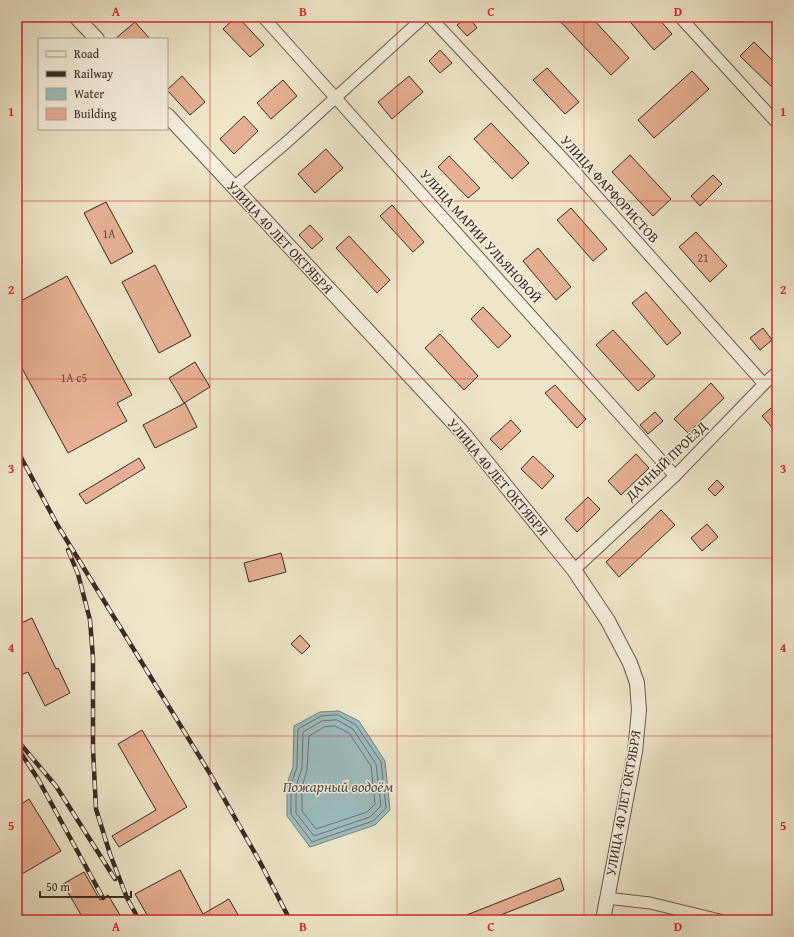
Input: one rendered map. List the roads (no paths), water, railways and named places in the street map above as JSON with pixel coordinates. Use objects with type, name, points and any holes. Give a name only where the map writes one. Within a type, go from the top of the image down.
[{"type":"street","points":[[76,17],[96,38]]},
{"type":"street","name":"УЛИЦА МАРИИ УЛЬЯНОВОЙ","points":[[264,17],[674,476]]},
{"type":"street","points":[[234,187],[424,17]]},
{"type":"street","name":"УЛИЦА ФАРФОРИСТОВ","points":[[430,17],[568,164],[764,384]]},
{"type":"street","points":[[680,17],[777,122]]},
{"type":"street","name":"УЛИЦА 40 ЛЕТ ОКТЯБРЯ","points":[[168,116],[462,432],[574,570],[608,621],[630,663],[637,684],[639,710],[635,752],[603,920]]},
{"type":"street","name":"ДАЧНЫЙ ПРОЕЗД","points":[[574,570],[674,476],[777,372]]},
{"type":"street","points":[[606,898],[650,903],[720,920]]},
{"type":"water","name":"Пожарный водоём","points":[[339,711],[359,721],[385,761],[390,810],[375,825],[310,847],[287,816],[287,784],[293,767],[294,726],[320,712]]},
{"type":"railway","points":[[17,450],[58,526],[209,772],[260,862],[290,920]]},
{"type":"railway","points":[[68,550],[78,574],[90,620],[93,658],[93,749],[96,809],[110,854],[127,898],[139,920]]},
{"type":"railway","points":[[17,740],[56,786],[115,879]]},
{"type":"railway","points":[[17,747],[38,779],[103,898]]}]
